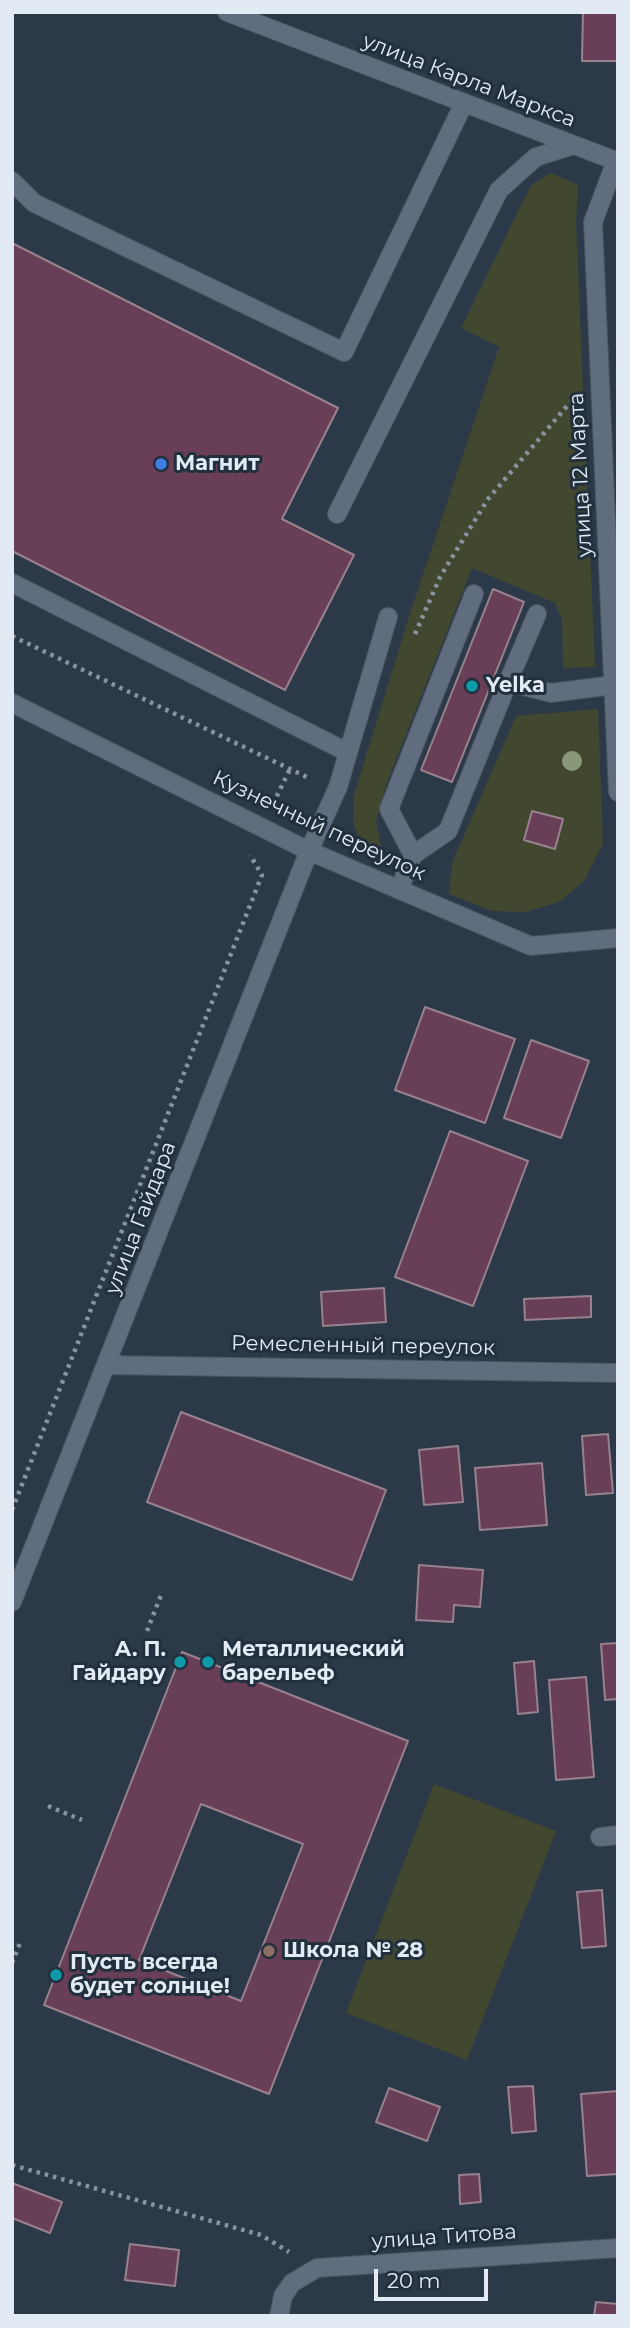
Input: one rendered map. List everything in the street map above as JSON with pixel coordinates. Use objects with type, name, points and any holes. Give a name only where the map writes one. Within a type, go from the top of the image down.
[{"type":"street","name":"улица Карла Маркса","points":[[227,12],[617,161]]},
{"type":"street","points":[[12,181],[34,203],[344,352],[464,103]]},
{"type":"street","points":[[337,514],[499,190],[536,156],[574,145]]},
{"type":"street","name":"улица 12 Марта","points":[[617,161],[593,222],[618,792]]},
{"type":"street","points":[[12,583],[347,752]]},
{"type":"street","points":[[413,855],[389,809],[474,594]]},
{"type":"street","points":[[400,890],[413,855],[448,831],[537,614]]},
{"type":"street","name":"улица Гайдара","points":[[12,1602],[309,851],[338,787],[388,617]]},
{"type":"street","points":[[508,682],[551,694],[613,685]]},
{"type":"street","name":"Кузнечный переулок","points":[[12,703],[309,851],[531,946],[618,938]]},
{"type":"street","name":"Ремесленный переулок","points":[[107,1365],[618,1373]]},
{"type":"street","name":"улица Титова","points":[[317,2268],[618,2248]]},
{"type":"street","points":[[279,2316],[283,2296],[292,2283],[317,2268]]},
{"type":"path","points":[[415,635],[440,577],[488,499],[599,369]]},
{"type":"path","points":[[12,636],[316,782],[338,787]]},
{"type":"path","points":[[271,808],[290,769]]},
{"type":"path","points":[[12,1510],[262,875],[248,852]]},
{"type":"path","points":[[147,1631],[161,1595]]},
{"type":"path","points":[[48,1806],[82,1820]]},
{"type":"path","points":[[12,1963],[20,1943]]},
{"type":"path","points":[[12,2165],[261,2235],[317,2268]]},
{"type":"green space","points":[[551,173],[578,185],[576,224],[595,667],[563,668],[562,620],[555,603],[472,568],[387,782],[376,822],[386,868],[362,846],[353,823],[354,795],[412,607],[499,347],[461,328],[531,185]]},
{"type":"green space","points":[[598,709],[603,844],[584,881],[559,902],[525,912],[492,911],[449,894],[452,863],[516,716]]},
{"type":"green space","points":[[434,1784],[556,1831],[467,2060],[346,2013]]},
{"type":"building","points":[[583,12],[618,13],[618,61],[582,61]]},
{"type":"building","name":"Магнит","points":[[12,243],[338,408],[282,519],[354,555],[285,690],[12,551]]},
{"type":"building","name":"Yelka","points":[[493,589],[524,602],[452,782],[421,770]]},
{"type":"building","points":[[532,811],[563,819],[555,849],[524,840]]},
{"type":"building","points":[[425,1007],[515,1039],[485,1123],[395,1090]]},
{"type":"building","points":[[531,1040],[589,1061],[561,1138],[504,1118]]},
{"type":"building","points":[[450,1131],[528,1161],[473,1306],[395,1277]]},
{"type":"building","points":[[384,1288],[386,1322],[323,1326],[321,1292]]},
{"type":"building","points":[[591,1296],[591,1317],[525,1320],[524,1299]]},
{"type":"building","points":[[181,1412],[386,1490],[352,1580],[147,1502]]},
{"type":"building","points":[[608,1434],[613,1493],[586,1495],[582,1436]]},
{"type":"building","points":[[458,1446],[463,1502],[424,1505],[419,1450]]},
{"type":"building","points":[[542,1463],[547,1525],[480,1530],[475,1468]]},
{"type":"building","points":[[419,1565],[483,1570],[480,1607],[454,1605],[453,1622],[416,1620]]},
{"type":"building","points":[[618,1643],[618,1699],[605,1700],[601,1644]]},
{"type":"building","name":"Школа № 28","points":[[182,1652],[408,1741],[269,2094],[44,2005]],"holes":[[[201,1804],[303,1844],[241,2001],[139,1960]]]},
{"type":"building","points":[[534,1661],[538,1712],[518,1714],[514,1663]]},
{"type":"building","points":[[586,1677],[594,1777],[556,1780],[549,1680]]},
{"type":"building","points":[[602,1890],[606,1946],[582,1948],[577,1892]]},
{"type":"building","points":[[533,2086],[536,2131],[512,2133],[508,2087]]},
{"type":"building","points":[[389,2088],[440,2107],[427,2141],[376,2122]]},
{"type":"building","points":[[618,2091],[618,2174],[587,2176],[581,2094]]},
{"type":"building","points":[[479,2174],[481,2202],[460,2204],[459,2175]]},
{"type":"building","points":[[12,2183],[62,2202],[50,2233],[12,2218]]},
{"type":"building","points":[[130,2244],[179,2250],[175,2286],[125,2280]]},
{"type":"building","points":[[596,2302],[618,2304],[618,2316],[594,2316]]},
{"type":"place","name":"Магнит","points":[[161,464]]},
{"type":"place","name":"Yelka","points":[[472,686]]},
{"type":"place","name":"А. П. Гайдару","points":[[180,1662]]},
{"type":"place","name":"Металлический барельеф","points":[[208,1662]]},
{"type":"place","name":"Школа № 28","points":[[269,1951]]},
{"type":"place","name":"Пусть всегда будет солнце!","points":[[56,1975]]}]
